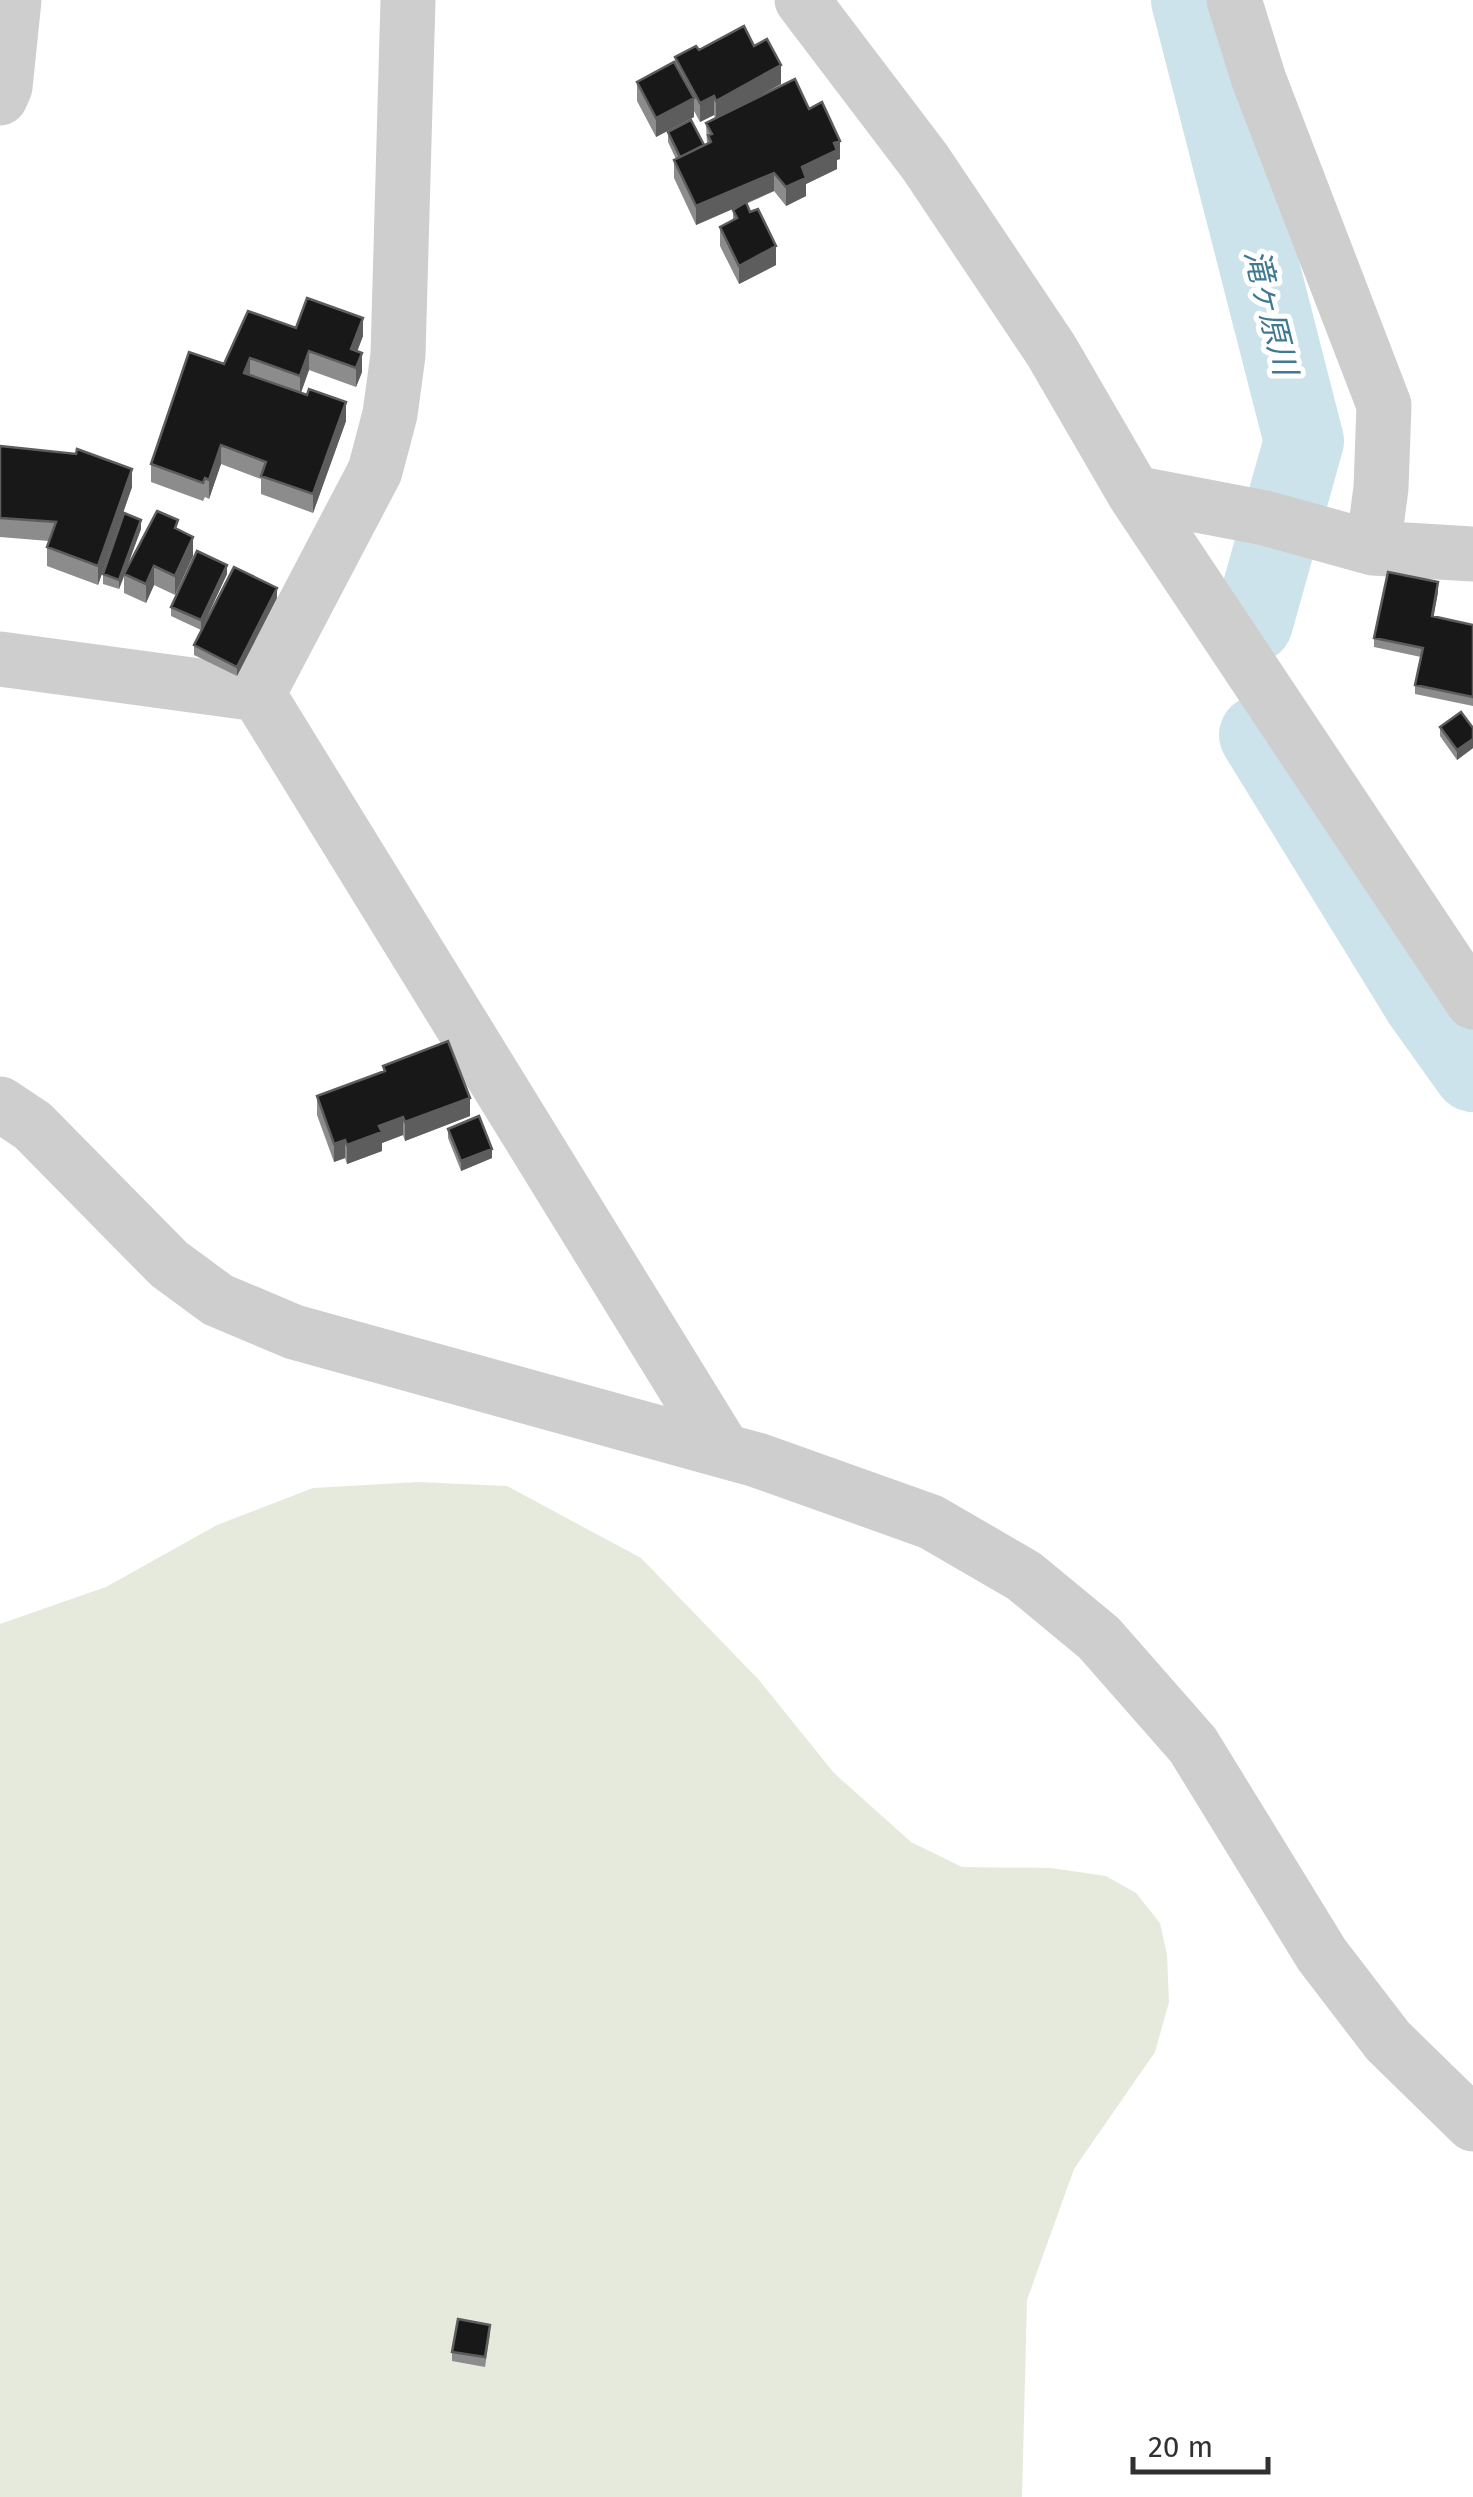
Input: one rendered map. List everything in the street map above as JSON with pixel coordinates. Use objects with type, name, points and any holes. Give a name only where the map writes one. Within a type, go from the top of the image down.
[{"type":"street","points":[[0,98],[5,87],[14,0]]},
{"type":"street","points":[[258,694],[375,472],[390,414],[400,315],[408,0]]},
{"type":"street","points":[[802,0],[946,193],[1051,350],[1134,493],[1473,1002]]},
{"type":"street","points":[[1234,0],[1259,80],[1384,405],[1381,488],[1373,548]]},
{"type":"street","points":[[1134,493],[1283,523],[1373,548],[1473,554]]},
{"type":"street","points":[[0,658],[258,694]]},
{"type":"street","points":[[258,694],[724,1452]]},
{"type":"street","points":[[0,1104],[33,1126],[169,1264],[218,1300],[294,1332],[757,1460],[931,1522],[1024,1576],[1099,1638],[1192,1746],[1322,1955],[1377,2027],[1473,2124]]},
{"type":"shaded area","points":[[418,1482],[507,1486],[641,1558],[759,1680],[834,1773],[911,1842],[962,1867],[1051,1868],[1106,1876],[1136,1893],[1160,1923],[1167,1955],[1169,2002],[1155,2052],[1074,2169],[1027,2300],[1022,2497],[0,2497],[0,1624],[106,1587],[217,1525],[313,1488]]},
{"type":"building","points":[[744,26],[754,46],[767,39],[781,65],[716,101],[714,96],[700,103],[675,57],[696,46],[699,50]]},
{"type":"building","points":[[674,62],[694,98],[656,118],[637,82]]},
{"type":"building","points":[[795,79],[809,109],[822,102],[840,141],[834,143],[837,150],[802,167],[806,178],[786,187],[774,173],[696,206],[674,160],[711,142],[708,135],[712,134],[706,123]]},
{"type":"building","points":[[691,120],[704,145],[680,157],[668,132]]},
{"type":"building","points":[[746,202],[750,212],[758,209],[776,246],[739,266],[720,227],[737,218],[733,210]]},
{"type":"building","points":[[307,298],[363,318],[351,349],[362,353],[356,368],[309,351],[300,376],[250,358],[244,373],[307,395],[309,389],[346,402],[313,494],[261,476],[266,462],[221,445],[209,480],[205,478],[203,483],[151,464],[189,352],[224,364],[248,311],[296,328]]},
{"type":"building","points":[[0,446],[76,454],[77,449],[132,469],[98,566],[47,547],[56,522],[0,518]]},
{"type":"building","points":[[157,511],[178,520],[175,528],[193,537],[175,576],[154,566],[146,584],[124,574]]},
{"type":"building","points":[[124,513],[141,520],[119,580],[103,574]]},
{"type":"building","points":[[197,551],[227,565],[201,620],[171,607]]},
{"type":"building","points":[[234,567],[277,588],[237,667],[194,645]]},
{"type":"building","points":[[1388,572],[1438,582],[1432,616],[1473,625],[1473,697],[1415,685],[1423,648],[1374,638]]},
{"type":"building","points":[[1461,712],[1473,728],[1473,739],[1457,750],[1440,727]]},
{"type":"building","points":[[448,1041],[470,1098],[405,1122],[403,1117],[379,1126],[382,1132],[347,1145],[345,1140],[334,1144],[317,1096],[385,1071],[383,1066]]},
{"type":"building","points":[[479,1116],[492,1149],[461,1161],[448,1129]]},
{"type":"building","points":[[458,2319],[490,2325],[485,2357],[452,2352]]},
{"type":"waterway","name":"滝ヶ原川","points":[[1191,0],[1304,441],[1253,623]]},
{"type":"waterway","name":"滝ヶ原川","points":[[1259,735],[1423,1002],[1473,1072]]}]
